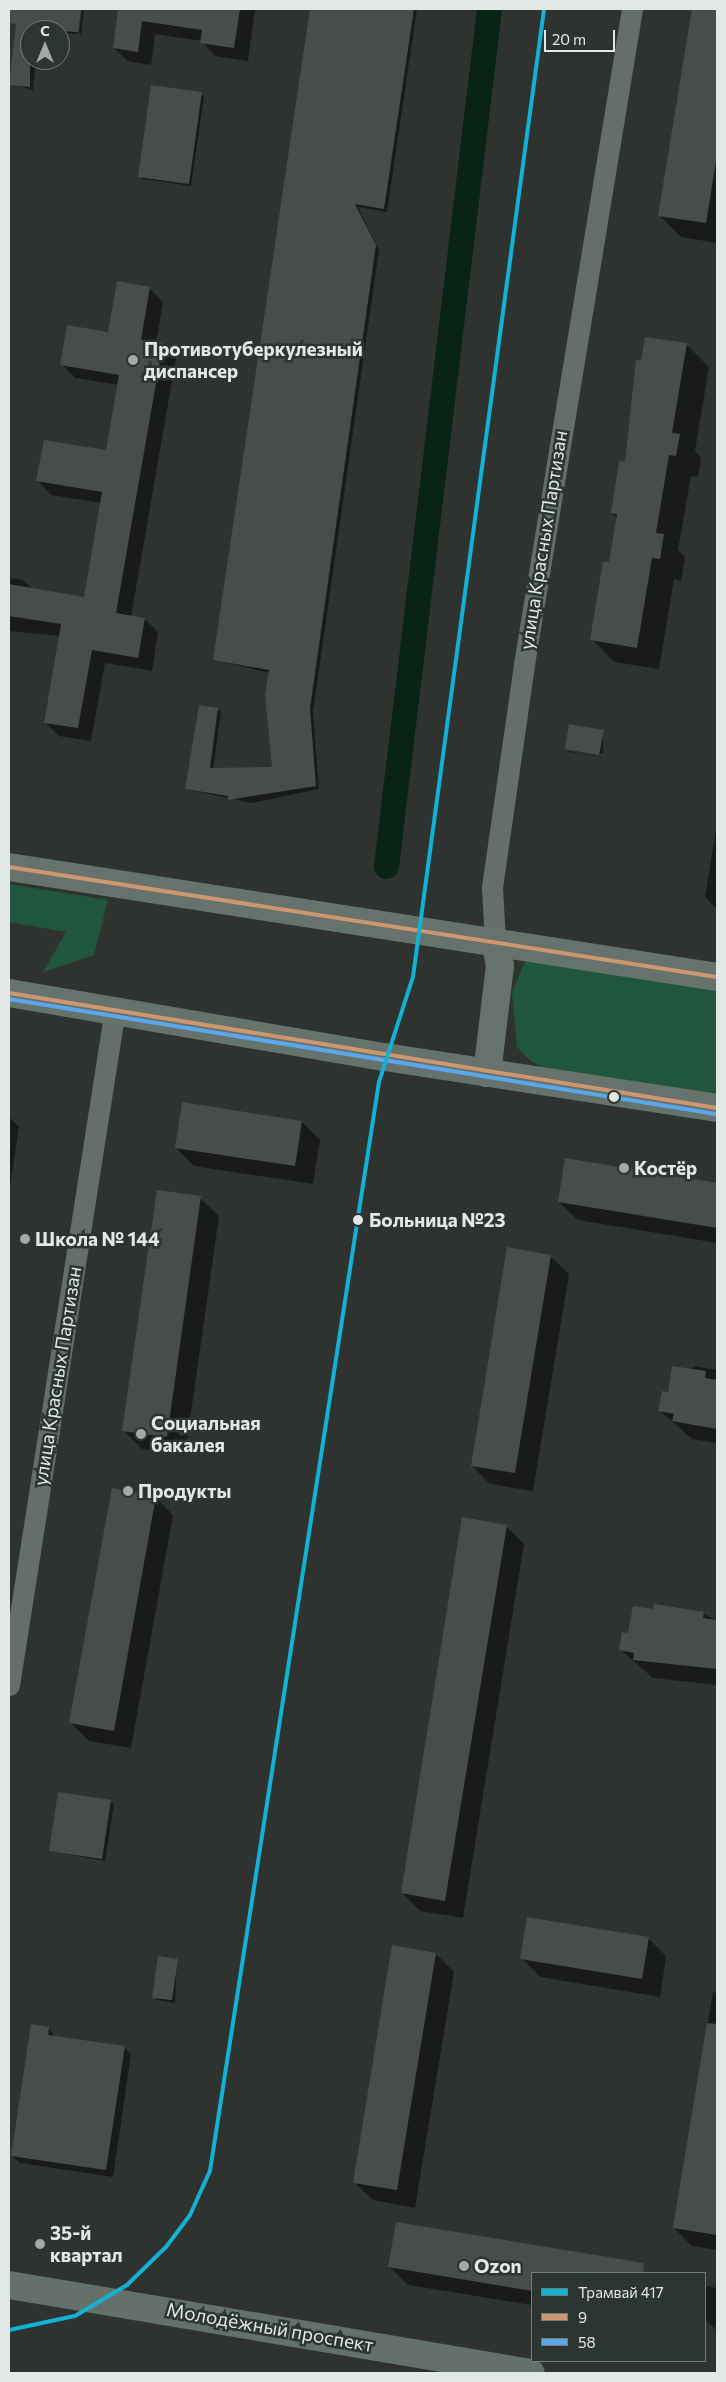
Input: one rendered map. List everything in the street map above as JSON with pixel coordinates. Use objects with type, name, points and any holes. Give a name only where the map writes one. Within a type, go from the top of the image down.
[{"type":"main road","name":"Молодёжный проспект","points":[[9,2285],[531,2373]]},
{"type":"street","name":"улица Красных Партизан","points":[[487,1073],[500,966],[495,941],[492,886],[524,664],[632,9]]},
{"type":"street","points":[[9,867],[717,976]]},
{"type":"street","points":[[9,992],[487,1073],[717,1108]]},
{"type":"street","name":"улица Красных Партизан","points":[[9,1685],[115,1009]]},
{"type":"green space","points":[[9,884],[108,900],[94,955],[43,972],[66,932],[9,922]]},
{"type":"green space","points":[[540,957],[717,988],[717,1098],[549,1070],[531,1061],[517,1047],[512,992],[525,962]]},
{"type":"building","points":[[9,9],[81,9],[78,32],[70,32],[70,20],[20,20],[20,70],[30,70],[30,87],[9,85],[16,24],[9,23]]},
{"type":"building","points":[[118,9],[240,9],[234,48],[200,43],[202,30],[142,21],[138,52],[113,48]]},
{"type":"building","points":[[310,9],[414,9],[384,209],[355,204],[376,245],[310,708],[316,786],[228,800],[228,796],[185,789],[199,705],[218,708],[210,768],[272,767],[265,694],[269,670],[213,660]]},
{"type":"building","points":[[692,9],[717,9],[717,155],[706,223],[658,216]]},
{"type":"building","points":[[151,85],[202,92],[189,184],[138,177]]},
{"type":"building","points":[[117,281],[150,287],[141,340],[163,343],[116,613],[145,618],[138,658],[92,650],[78,728],[44,723],[61,624],[9,616],[9,584],[84,597],[102,492],[36,481],[44,440],[106,450],[119,375],[60,365],[67,325],[108,332]]},
{"type":"building","points":[[645,337],[687,343],[672,433],[680,434],[676,456],[669,455],[656,533],[664,534],[660,559],[652,558],[637,648],[590,640],[603,562],[609,562],[617,514],[611,513],[619,461],[625,462],[636,360],[641,361]]},
{"type":"building","points":[[569,724],[604,730],[599,755],[565,749]]},
{"type":"building","points":[[182,1102],[302,1121],[295,1166],[175,1148]]},
{"type":"building","points":[[565,1158],[717,1183],[717,1228],[558,1202]]},
{"type":"building","points":[[157,1190],[201,1196],[167,1437],[122,1431]]},
{"type":"building","points":[[507,1247],[551,1255],[515,1473],[471,1466]]},
{"type":"building","points":[[672,1366],[706,1371],[705,1378],[717,1380],[717,1429],[672,1421],[674,1414],[658,1411],[662,1391],[668,1392]]},
{"type":"building","points":[[112,1488],[156,1496],[114,1731],[69,1723]]},
{"type":"building","points":[[462,1517],[507,1525],[445,1901],[401,1893]]},
{"type":"building","points":[[654,1604],[704,1612],[703,1618],[717,1620],[717,1669],[633,1660],[634,1653],[619,1650],[622,1632],[628,1633],[633,1606],[653,1609]]},
{"type":"building","points":[[58,1792],[111,1800],[102,1859],[49,1851]]},
{"type":"building","points":[[527,1917],[649,1937],[642,1979],[520,1959]]},
{"type":"building","points":[[392,1945],[436,1953],[397,2190],[353,2183]]},
{"type":"building","points":[[158,1956],[178,1959],[172,2000],[152,1998]]},
{"type":"building","points":[[707,2023],[717,2024],[717,2235],[673,2228]]},
{"type":"building","points":[[31,2024],[49,2027],[48,2035],[125,2046],[106,2170],[11,2156]]},
{"type":"building","points":[[396,2222],[644,2263],[643,2272],[531,2272],[531,2291],[388,2267]]},
{"type":"waterway","points":[[386,866],[489,9]]},
{"type":"tram line","name":"417","points":[[9,2330],[75,2316],[127,2285],[166,2247],[190,2215],[210,2171],[379,1082],[413,977],[544,9]]},
{"type":"transit line","name":"9","points":[[9,867],[717,977]]},
{"type":"transit line","name":"9","points":[[9,993],[717,1108]]},
{"type":"transit line","name":"58","points":[[9,999],[716,1114]]},
{"type":"place","name":"Противотуберкулезный диспансер","points":[[133,360]]},
{"type":"place","name":"Костёр","points":[[624,1168]]},
{"type":"place","name":"Больница №23","points":[[358,1220]]},
{"type":"place","name":"Школа № 144","points":[[25,1239]]},
{"type":"place","name":"Социальная бакалея","points":[[141,1434]]},
{"type":"place","name":"Продукты","points":[[128,1491]]},
{"type":"place","name":"35-й квартал","points":[[40,2244]]},
{"type":"place","name":"Ozon","points":[[464,2266]]}]
